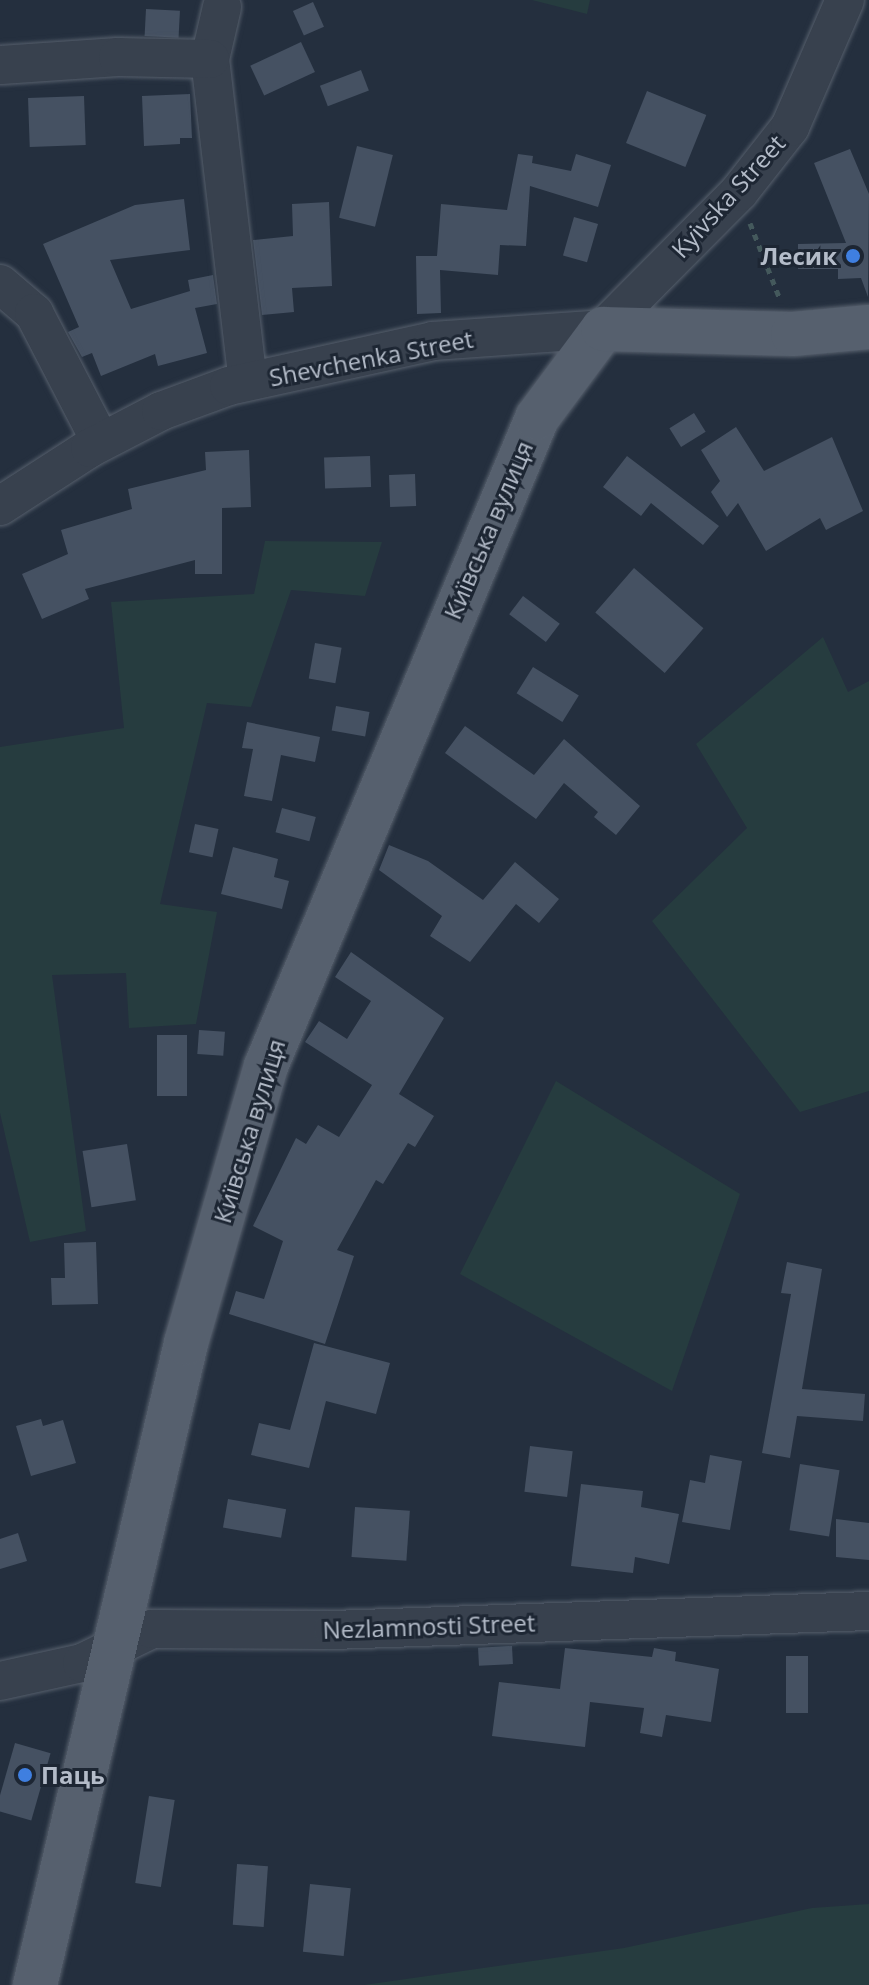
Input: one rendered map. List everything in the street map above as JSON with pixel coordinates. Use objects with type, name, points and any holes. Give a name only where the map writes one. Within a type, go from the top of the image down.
[{"type":"main road","name":"Shevchenka Street","points":[[603,329],[793,334],[869,327]]},
{"type":"main road","name":"Київська вулиця","points":[[35,1985],[186,1343],[266,1066],[505,486],[537,418],[603,329]]},
{"type":"street","name":"Kyivska Street","points":[[603,329],[739,192],[790,127],[845,0]]},
{"type":"street","points":[[222,7],[210,59],[248,381]]},
{"type":"street","points":[[1,65],[118,57],[210,59]]},
{"type":"street","points":[[0,284],[34,313],[101,442]]},
{"type":"street","name":"Shevchenka Street","points":[[0,506],[101,442],[161,411],[248,381],[433,341],[603,329]]},
{"type":"street","name":"Nezlamnosti Street","points":[[0,1681],[82,1663],[117,1642],[169,1628],[333,1630],[869,1611]]},
{"type":"path","points":[[739,192],[793,334]]},
{"type":"green space","points":[[532,0],[590,0],[587,14]]},
{"type":"green space","points":[[265,541],[382,542],[365,596],[291,590],[251,707],[207,703],[160,904],[217,912],[196,1024],[129,1028],[126,973],[52,975],[86,1231],[30,1242],[0,1113],[0,747],[124,728],[111,602],[254,594]]},
{"type":"green space","points":[[823,637],[848,692],[869,681],[869,1091],[800,1112],[652,921],[747,828],[696,744]]},
{"type":"green space","points":[[556,1081],[740,1194],[672,1391],[460,1274]]},
{"type":"green space","points":[[869,1904],[869,1985],[364,1985],[624,1948],[812,1908]]},
{"type":"building","points":[[313,2],[324,27],[304,36],[293,11]]},
{"type":"building","points":[[146,9],[180,11],[179,38],[145,36]]},
{"type":"building","points":[[301,42],[315,72],[264,96],[250,66]]},
{"type":"building","points":[[361,70],[369,91],[328,106],[320,86]]},
{"type":"building","points":[[647,91],[706,115],[685,167],[626,143]]},
{"type":"building","points":[[190,94],[192,138],[180,138],[180,144],[144,146],[142,96]]},
{"type":"building","points":[[84,96],[86,145],[30,147],[28,98]]},
{"type":"building","points":[[357,146],[393,155],[375,227],[339,218]]},
{"type":"building","points":[[850,149],[869,194],[868,297],[861,278],[838,279],[838,269],[798,269],[798,244],[846,243],[814,163]]},
{"type":"building","points":[[518,154],[533,156],[532,163],[571,171],[576,154],[611,165],[598,207],[530,186],[526,246],[500,245],[498,275],[440,270],[441,313],[417,314],[416,256],[437,256],[441,204],[507,210]]},
{"type":"building","points":[[184,199],[190,250],[110,260],[131,309],[190,291],[188,280],[213,275],[217,304],[195,308],[207,353],[158,366],[155,354],[101,376],[92,353],[82,357],[68,332],[79,327],[43,244],[135,205]]},
{"type":"building","points":[[329,202],[332,286],[292,288],[294,312],[262,315],[253,240],[293,236],[292,204]]},
{"type":"building","points":[[574,217],[598,224],[587,262],[563,255]]},
{"type":"building","points":[[694,413],[706,432],[681,447],[669,428]]},
{"type":"building","points":[[736,427],[764,471],[832,437],[863,511],[826,530],[820,518],[766,551],[738,503],[727,517],[711,492],[720,481],[701,450]]},
{"type":"building","points":[[249,450],[251,507],[222,508],[222,574],[195,574],[195,560],[85,589],[89,599],[42,619],[22,574],[68,554],[61,530],[132,509],[128,489],[206,470],[205,452]]},
{"type":"building","points":[[370,456],[371,487],[325,489],[324,458]]},
{"type":"building","points":[[627,456],[719,526],[703,545],[651,503],[641,516],[603,487]]},
{"type":"building","points":[[415,474],[416,506],[390,507],[389,475]]},
{"type":"building","points":[[634,568],[703,628],[665,673],[595,613]]},
{"type":"building","points":[[523,596],[560,624],[546,642],[509,614]]},
{"type":"building","points":[[315,643],[342,648],[335,683],[309,678]]},
{"type":"building","points":[[533,667],[579,696],[562,722],[517,693]]},
{"type":"building","points":[[336,706],[369,712],[365,737],[332,731]]},
{"type":"building","points":[[247,722],[320,737],[315,762],[281,755],[272,801],[244,796],[253,749],[242,748]]},
{"type":"building","points":[[465,726],[534,775],[564,739],[640,806],[616,835],[594,817],[598,812],[564,783],[536,819],[445,753]]},
{"type":"building","points":[[282,808],[316,817],[309,841],[276,832]]},
{"type":"building","points":[[195,824],[218,829],[212,857],[189,852]]},
{"type":"building","points":[[389,845],[428,861],[483,900],[515,862],[559,899],[539,923],[516,904],[470,962],[430,936],[442,916],[379,870]]},
{"type":"building","points":[[233,847],[278,859],[274,877],[289,881],[282,909],[221,894]]},
{"type":"building","points":[[351,952],[444,1018],[399,1094],[434,1116],[415,1147],[408,1143],[383,1184],[376,1180],[337,1250],[354,1256],[325,1344],[229,1314],[236,1291],[264,1299],[283,1241],[253,1226],[296,1138],[306,1144],[318,1125],[339,1137],[372,1085],[305,1042],[319,1021],[347,1039],[371,1001],[335,977]]},
{"type":"building","points":[[199,1030],[225,1032],[223,1056],[197,1054]]},
{"type":"building","points":[[157,1035],[187,1035],[187,1096],[157,1096]]},
{"type":"building","points":[[127,1144],[136,1200],[91,1207],[83,1151]]},
{"type":"building","points":[[96,1242],[98,1304],[52,1305],[51,1278],[65,1278],[64,1243]]},
{"type":"building","points":[[787,1262],[822,1269],[802,1389],[865,1394],[863,1421],[797,1416],[790,1458],[762,1453],[791,1294],[781,1293]]},
{"type":"building","points":[[314,1343],[390,1363],[376,1414],[326,1401],[309,1468],[251,1455],[259,1423],[290,1430]]},
{"type":"building","points":[[41,1419],[43,1426],[63,1420],[76,1463],[31,1476],[16,1426]]},
{"type":"building","points":[[530,1446],[573,1451],[567,1497],[524,1492]]},
{"type":"building","points":[[710,1455],[742,1461],[730,1530],[682,1522],[690,1480],[705,1483]]},
{"type":"building","points":[[800,1464],[840,1470],[829,1536],[790,1530]]},
{"type":"building","points":[[581,1484],[643,1491],[641,1507],[679,1514],[669,1564],[635,1557],[633,1573],[571,1566]]},
{"type":"building","points":[[228,1499],[286,1509],[281,1538],[223,1528]]},
{"type":"building","points":[[355,1507],[410,1511],[406,1561],[352,1557]]},
{"type":"building","points":[[836,1519],[869,1523],[869,1560],[836,1557]]},
{"type":"building","points":[[18,1533],[27,1561],[0,1569],[0,1539]]},
{"type":"building","points":[[512,1646],[513,1664],[479,1666],[478,1648]]},
{"type":"building","points":[[565,1648],[652,1657],[654,1648],[676,1652],[675,1661],[719,1669],[711,1722],[666,1715],[662,1737],[640,1733],[644,1708],[590,1702],[585,1747],[492,1736],[499,1682],[560,1689]]},
{"type":"building","points":[[786,1656],[808,1656],[808,1713],[786,1713]]},
{"type":"building","name":"Паць","points":[[15,1743],[51,1753],[31,1820],[0,1812],[0,1795]]},
{"type":"building","points":[[149,1796],[175,1800],[161,1887],[135,1883]]},
{"type":"building","points":[[237,1864],[268,1866],[264,1927],[233,1925]]},
{"type":"building","points":[[310,1884],[351,1888],[344,1956],[303,1952]]},
{"type":"place","name":"Лесик","points":[[853,256]]},
{"type":"place","name":"Паць","points":[[25,1775]]}]
